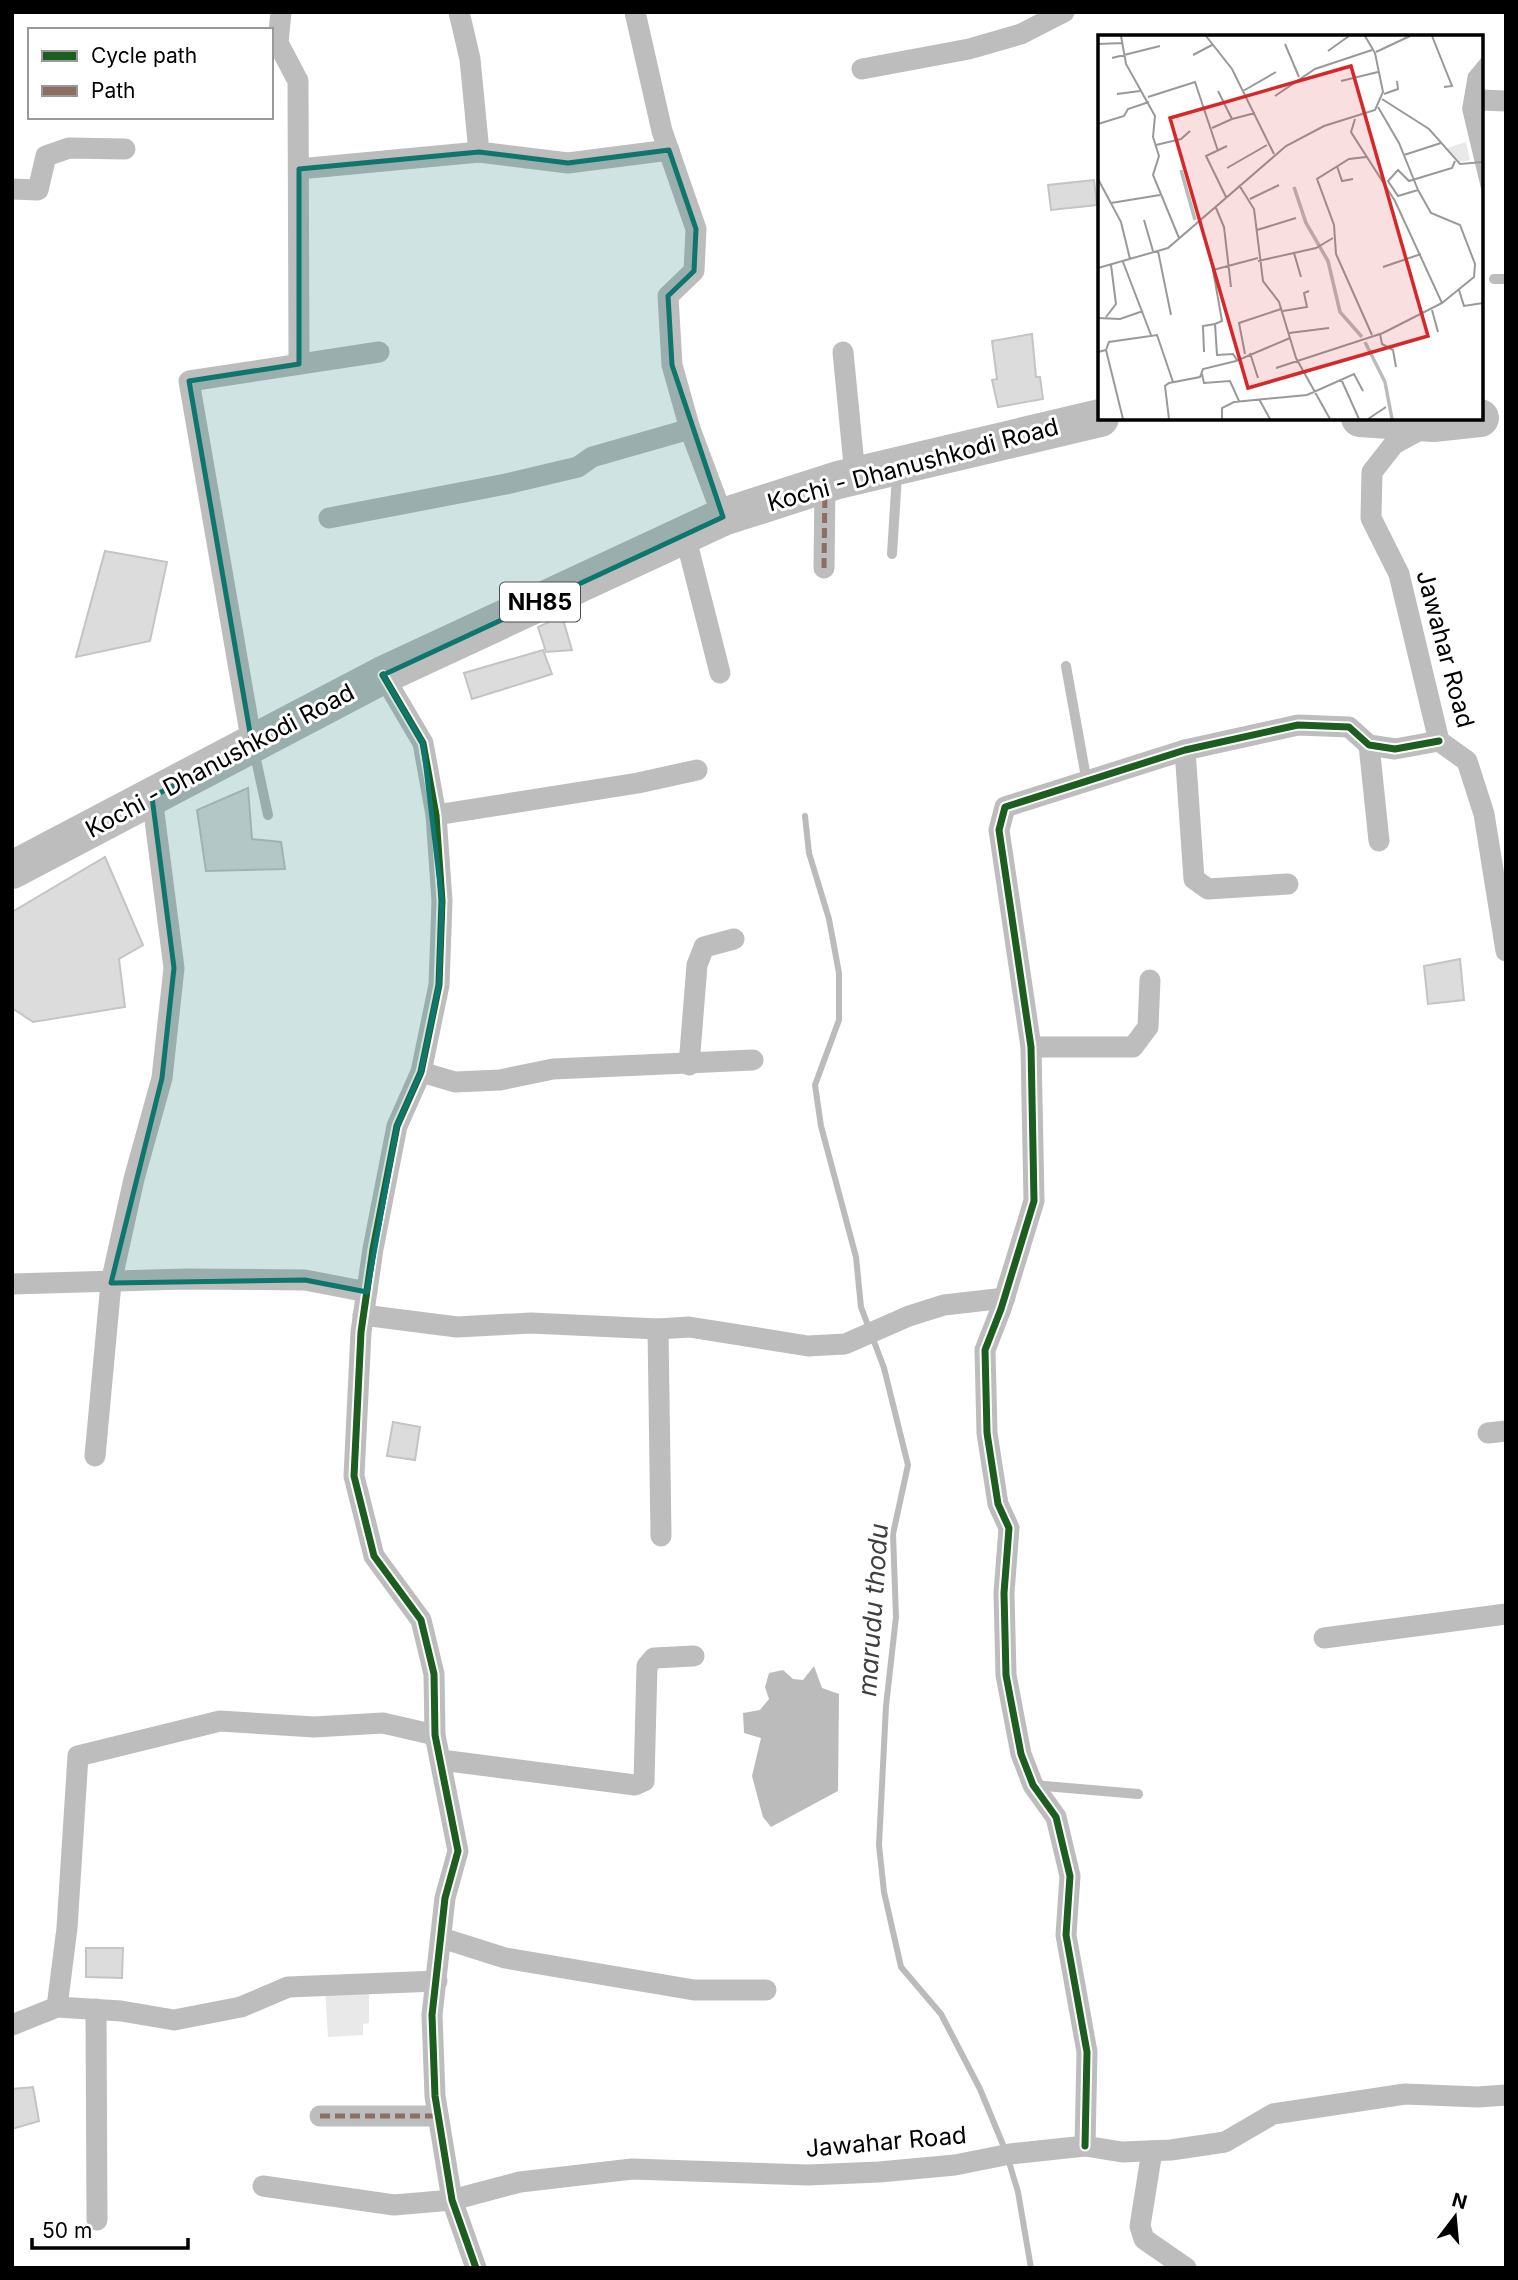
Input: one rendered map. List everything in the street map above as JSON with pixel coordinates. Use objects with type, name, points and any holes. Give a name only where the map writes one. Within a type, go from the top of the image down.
[{"type":"highway","points":[[1483,418],[1506,416]]},
{"type":"highway","name":"Kochi - Dhanushkodi Road","points":[[12,870],[383,675],[723,517],[897,465],[1098,418]]},
{"type":"highway","points":[[1389,420],[1433,423],[1461,420]]},
{"type":"street","points":[[281,12],[278,43],[298,81],[299,364]]},
{"type":"street","points":[[459,12],[470,59],[479,152]]},
{"type":"street","points":[[635,12],[669,150],[696,229],[694,271],[667,296],[672,365],[690,429],[723,517]]},
{"type":"street","points":[[862,69],[969,49],[1021,34],[1064,12]]},
{"type":"street","points":[[1483,100],[1506,101]]},
{"type":"street","points":[[12,189],[38,190],[46,156],[69,148],[125,149]]},
{"type":"street","points":[[299,169],[479,152],[568,163],[669,150]]},
{"type":"street","points":[[252,744],[189,381],[379,352]]},
{"type":"street","points":[[824,568],[840,480],[843,352]]},
{"type":"street","name":"Jawahar Road","points":[[1433,423],[1395,443],[1372,472],[1371,518],[1399,574],[1439,741],[1467,761],[1472,774],[1484,814],[1506,951]]},
{"type":"street","points":[[329,518],[578,467],[592,457],[690,429]]},
{"type":"street","points":[[685,535],[720,673]]},
{"type":"street","points":[[383,675],[423,743],[436,815],[442,901],[439,985],[421,1072],[397,1126],[363,1315],[354,1476],[374,1556],[421,1620],[434,1674],[435,1735],[458,1851],[445,1898],[432,2015],[438,2116],[452,2200],[476,2268]]},
{"type":"street","points":[[1085,2146],[1087,2052],[1066,1935],[1070,1876],[1056,1817],[1033,1785],[1021,1754],[1006,1675],[1004,1593],[1009,1528],[998,1504],[987,1433],[985,1350],[1034,1201],[1031,1047],[999,830],[1004,807],[1185,750],[1298,725],[1349,727],[1369,744],[1395,749],[1439,741]]},
{"type":"street","points":[[1369,744],[1379,841]]},
{"type":"street","points":[[1185,750],[1194,879],[1208,889],[1288,884]]},
{"type":"street","points":[[436,815],[638,783],[697,770]]},
{"type":"street","points":[[95,1455],[111,1283],[134,1179],[162,1078],[174,968],[152,797]]},
{"type":"street","points":[[689,1065],[689,1038],[697,965],[704,947],[734,939]]},
{"type":"street","points":[[1031,1047],[1133,1047],[1148,1027],[1150,980]]},
{"type":"street","points":[[421,1072],[455,1082],[489,1081],[553,1069],[754,1060]]},
{"type":"street","points":[[12,1284],[186,1279],[306,1280],[367,1292]]},
{"type":"street","points":[[363,1315],[457,1326],[531,1323],[658,1329],[689,1327],[808,1346],[845,1344],[944,1305],[1004,1298]]},
{"type":"street","points":[[658,1329],[661,1536]]},
{"type":"street","points":[[1324,1638],[1506,1614]]},
{"type":"street","points":[[441,1760],[635,1785],[644,1781],[647,1666],[654,1658],[694,1657]]},
{"type":"street","points":[[57,2007],[67,1928],[78,1756],[220,1720],[314,1727],[383,1723],[435,1735]]},
{"type":"street","points":[[442,1938],[505,1958],[694,1990],[766,1990]]},
{"type":"street","points":[[12,2025],[57,2007],[96,2009],[174,2020],[241,2007],[288,1987],[437,1981]]},
{"type":"street","points":[[96,2009],[97,2220]]},
{"type":"street","name":"Jawahar Road","points":[[263,2186],[394,2205],[452,2200],[520,2182],[632,2169],[808,2175],[955,2165],[1007,2155],[1085,2146],[1122,2152],[1152,2151],[1225,2142],[1273,2114],[1405,2094],[1478,2097],[1506,2095]]},
{"type":"street","points":[[320,2116],[438,2116]]},
{"type":"street","points":[[1152,2151],[1140,2226],[1143,2239],[1186,2268]]},
{"type":"lane","points":[[1494,279],[1506,279]]},
{"type":"lane","points":[[892,554],[897,465]]},
{"type":"lane","points":[[1066,666],[1087,783]]},
{"type":"lane","points":[[252,744],[258,761],[268,815]]},
{"type":"lane","points":[[1033,1785],[1138,1794]]},
{"type":"highlighted area","points":[[669,150],[696,229],[694,271],[668,296],[672,365],[723,517],[383,675],[423,743],[442,901],[439,985],[421,1072],[397,1126],[367,1292],[305,1280],[111,1283],[162,1078],[174,968],[152,797],[252,744],[189,381],[299,364],[299,169],[479,152],[568,163]]},
{"type":"shaded area","points":[[814,1666],[822,1688],[839,1694],[838,1791],[771,1827],[763,1817],[752,1776],[761,1738],[744,1733],[743,1713],[760,1710],[769,1699],[765,1687],[769,1673],[783,1670],[793,1679],[803,1680]]},
{"type":"shaded area","points":[[369,1987],[369,2023],[363,2024],[363,2035],[328,2037],[325,1989]]},
{"type":"building","points":[[1094,180],[1097,205],[1051,210],[1048,185]]},
{"type":"building","points":[[1032,334],[1036,377],[1040,377],[1043,399],[998,407],[992,380],[997,379],[992,341]]},
{"type":"building","points":[[105,551],[167,562],[150,641],[76,657]]},
{"type":"building","points":[[562,616],[572,650],[546,652],[538,627]]},
{"type":"building","points":[[543,650],[552,674],[472,699],[464,673]]},
{"type":"building","points":[[248,788],[252,839],[281,842],[285,869],[206,871],[197,810]]},
{"type":"building","points":[[105,857],[143,945],[119,959],[125,1007],[33,1022],[12,1008],[12,912]]},
{"type":"building","points":[[1460,959],[1464,1000],[1428,1004],[1424,966]]},
{"type":"building","points":[[393,1422],[420,1427],[415,1460],[387,1456]]},
{"type":"building","points":[[86,1948],[123,1948],[122,1978],[86,1977]]},
{"type":"building","points":[[33,2087],[39,2121],[12,2129],[12,2089]]},
{"type":"waterway","name":"marudu thodu","points":[[805,816],[809,853],[829,919],[839,973],[839,1020],[815,1085],[821,1126],[856,1257],[861,1307],[884,1368],[908,1465],[893,1534],[896,1617],[886,1706],[879,1845],[884,1892],[901,1967],[941,2014],[980,2089],[1006,2152],[1018,2192],[1031,2268]]},
{"type":"marked path","points":[[824,568],[825,484]]},
{"type":"marked path","points":[[320,2116],[438,2116]]},
{"type":"cycle path","points":[[383,675],[423,743],[436,815],[442,901],[439,985],[421,1072],[397,1126],[373,1249],[361,1332],[354,1476],[374,1556],[421,1620],[434,1674],[435,1735],[458,1851],[445,1898],[432,2015],[435,2096],[452,2200],[476,2268]]},
{"type":"cycle path","points":[[1085,2146],[1087,2052],[1066,1935],[1070,1876],[1056,1817],[1033,1785],[1021,1754],[1006,1675],[1004,1593],[1009,1528],[998,1504],[987,1433],[985,1350],[1001,1309],[1034,1201],[1031,1047],[999,830],[1005,807],[1185,750],[1298,725],[1349,727],[1369,745],[1395,749],[1439,741]]}]
